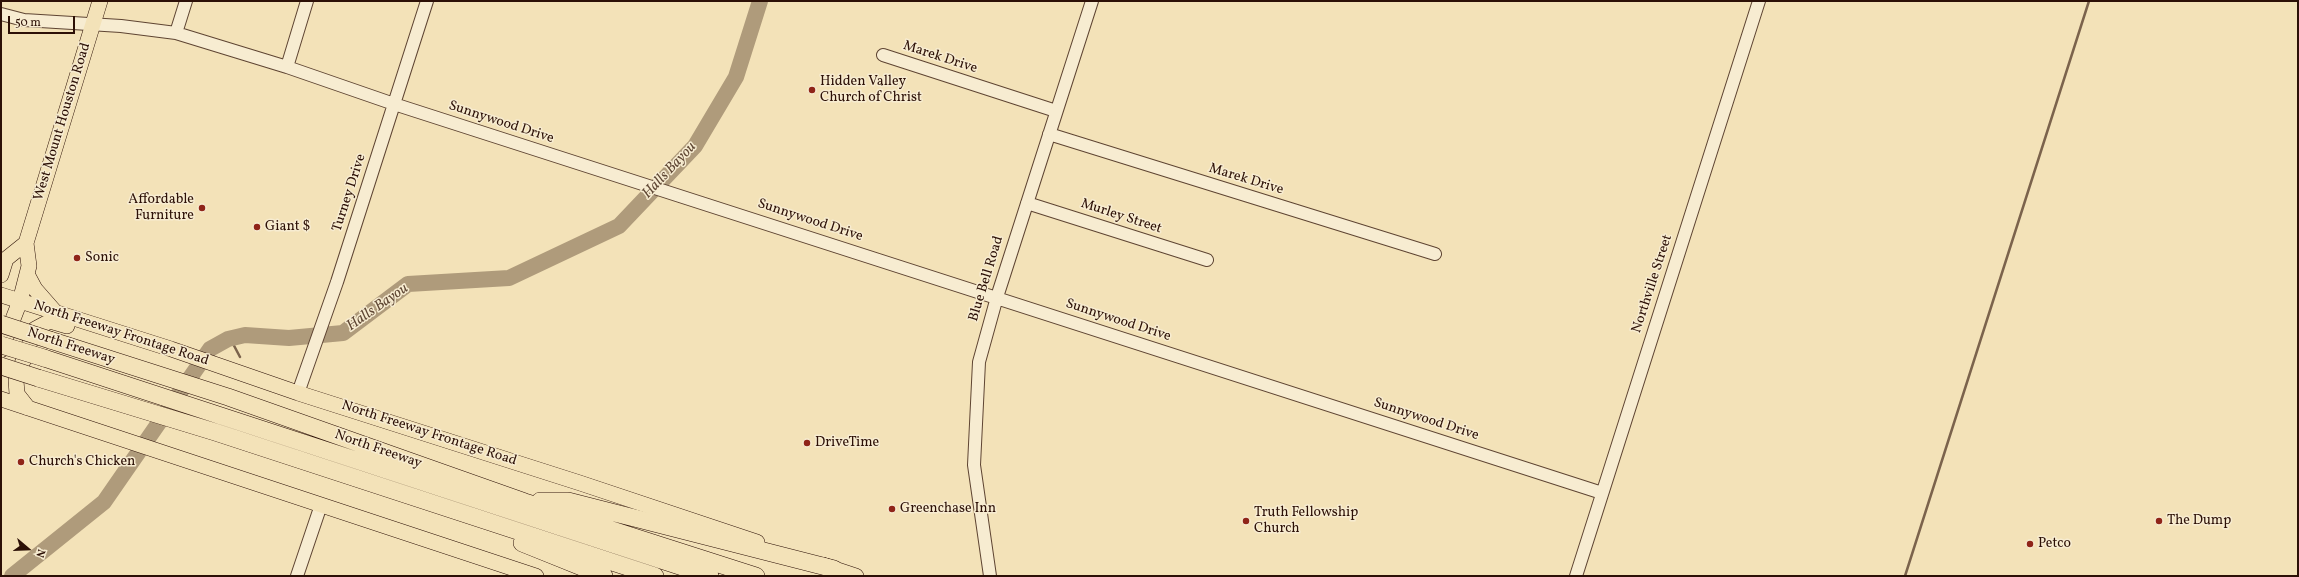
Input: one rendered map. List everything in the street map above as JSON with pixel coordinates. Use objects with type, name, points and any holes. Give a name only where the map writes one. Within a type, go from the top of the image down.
[{"type":"highway","name":"North Freeway","points":[[1,324],[228,397],[525,502],[756,576]]},
{"type":"highway","name":"North Freeway","points":[[1,345],[710,576]]},
{"type":"highway","points":[[1,366],[215,432],[655,576]]},
{"type":"highway","points":[[525,502],[568,501],[834,569]]},
{"type":"highway","points":[[494,524],[525,545],[604,576]]},
{"type":"main road","name":"West Mount Houston Road","points":[[1,350],[20,301],[30,266],[26,243],[100,1]]},
{"type":"main road","points":[[1,275],[6,259],[26,243]]},
{"type":"main road","points":[[27,274],[35,290],[57,314]]},
{"type":"main road","name":"North Freeway Frontage Road","points":[[1,295],[171,349],[298,394],[589,486],[856,576]]},
{"type":"main road","points":[[25,408],[17,394],[16,380],[35,329],[42,324],[50,321],[58,322],[116,342],[171,349]]},
{"type":"main road","points":[[1,399],[536,576]]},
{"type":"main road","points":[[1,409],[25,408]]},
{"type":"street","points":[[176,33],[186,1]]},
{"type":"street","points":[[287,66],[307,1]]},
{"type":"street","name":"Turney Drive","points":[[298,394],[328,308],[427,1]]},
{"type":"street","name":"Blue Bell Road","points":[[990,576],[974,465],[979,362],[996,297],[1092,1]]},
{"type":"street","name":"Northville Street","points":[[1576,576],[1759,1]]},
{"type":"street","name":"Sunnywood Drive","points":[[1,14],[24,20],[121,26],[176,33],[287,66],[394,104],[1602,493]]},
{"type":"street","name":"Marek Drive","points":[[883,55],[1056,111]]},
{"type":"street","name":"Marek Drive","points":[[1049,134],[1435,254]]},
{"type":"street","name":"Murley Street","points":[[1026,203],[1207,260]]},
{"type":"street","points":[[297,576],[321,505]]},
{"type":"waterway","name":"Halls Bayou","points":[[12,576],[104,502],[210,349],[228,339],[245,335],[289,338],[343,333],[408,284],[509,278],[619,226],[695,146],[736,77],[760,1]]},
{"type":"waterway","points":[[1905,576],[2089,1]]},
{"type":"waterway","points":[[230,338],[240,357]]},
{"type":"place","name":"Hidden Valley Church of Christ","points":[[812,90]]},
{"type":"place","name":"Affordable Furniture","points":[[202,208]]},
{"type":"place","name":"Giant $","points":[[257,227]]},
{"type":"place","name":"Sonic","points":[[77,258]]},
{"type":"place","name":"DriveTime","points":[[807,443]]},
{"type":"place","name":"Church's Chicken","points":[[21,462]]},
{"type":"place","name":"Greenchase Inn","points":[[892,509]]},
{"type":"place","name":"Truth Fellowship Church","points":[[1246,521]]},
{"type":"place","name":"The Dump","points":[[2159,521]]},
{"type":"place","name":"Petco","points":[[2030,544]]}]
